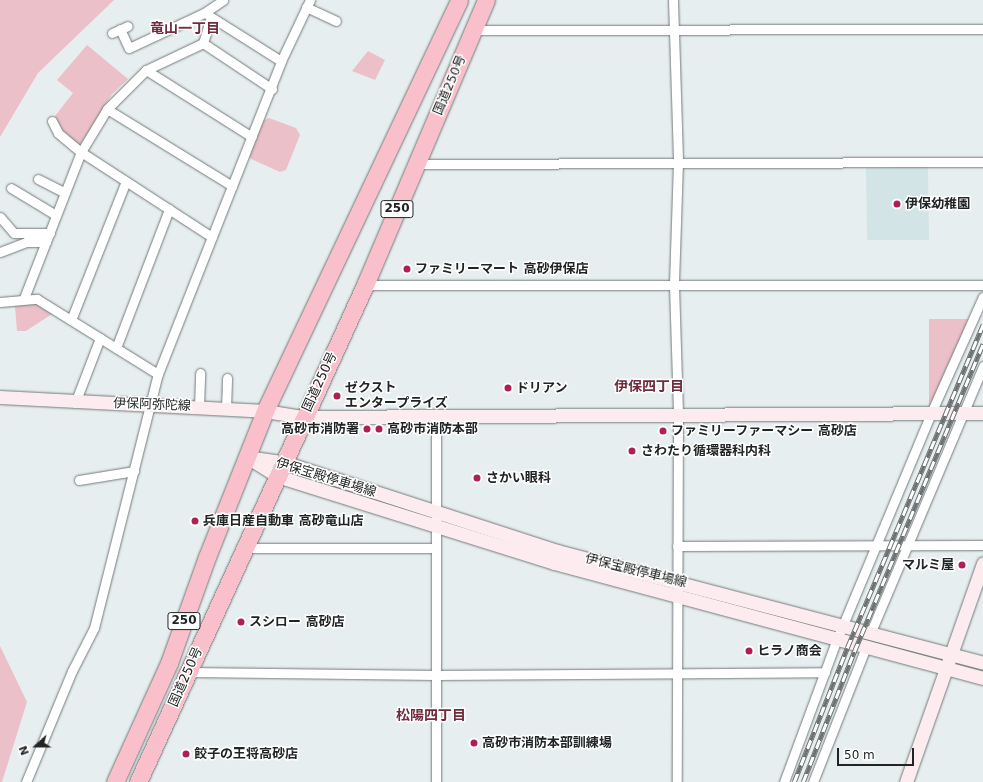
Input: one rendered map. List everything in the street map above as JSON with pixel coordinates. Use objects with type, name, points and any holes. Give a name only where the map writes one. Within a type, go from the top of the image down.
[{"type":"highway","name":"国道250号","points":[[115,782],[169,663],[207,557],[265,411],[459,0]]},
{"type":"highway","name":"国道250号","points":[[138,782],[365,285],[486,0]]},
{"type":"main road","name":"伊保阿弥陀線","points":[[0,397],[76,403],[152,404],[265,411],[304,417],[983,413]]},
{"type":"main road","name":"伊保宝殿停車場線","points":[[247,457],[434,527],[676,597],[983,678]]},
{"type":"main road","name":"伊保宝殿停車場線","points":[[280,469],[435,512],[557,551],[983,663]]},
{"type":"main road","points":[[906,782],[983,563]]},
{"type":"street","points":[[120,29],[129,48],[208,15],[223,0]]},
{"type":"street","points":[[673,0],[678,162],[674,285],[678,415],[676,597],[678,782]]},
{"type":"street","points":[[26,782],[72,671],[94,628],[152,404],[158,374],[272,89],[281,61],[308,4],[336,21]]},
{"type":"street","points":[[202,43],[208,15]]},
{"type":"street","points":[[208,15],[281,61]]},
{"type":"street","points":[[474,30],[673,31],[983,29]]},
{"type":"street","points":[[24,298],[80,152],[108,109],[146,70],[202,43]]},
{"type":"street","points":[[202,43],[272,89]]},
{"type":"street","points":[[146,70],[252,137]]},
{"type":"street","points":[[108,109],[232,186]]},
{"type":"street","points":[[52,121],[58,133],[80,152],[212,237]]},
{"type":"street","points":[[416,164],[983,162]]},
{"type":"street","points":[[38,179],[65,194]]},
{"type":"street","points":[[71,320],[126,181]]},
{"type":"street","points":[[11,188],[56,215]]},
{"type":"street","points":[[116,348],[168,209]]},
{"type":"street","points":[[0,217],[14,233],[50,232]]},
{"type":"street","points":[[0,252],[26,242],[46,242]]},
{"type":"street","points":[[365,285],[983,285]]},
{"type":"street","points":[[784,782],[842,626],[931,413],[983,297]]},
{"type":"street","points":[[0,302],[24,298],[37,299],[158,374]]},
{"type":"street","points":[[76,403],[100,338]]},
{"type":"street","points":[[870,634],[983,366]]},
{"type":"street","points":[[199,407],[200,374]]},
{"type":"street","points":[[226,409],[227,378]]},
{"type":"street","points":[[436,417],[434,527],[436,782]]},
{"type":"street","points":[[79,480],[134,471]]},
{"type":"street","points":[[677,546],[983,545]]},
{"type":"street","points":[[244,548],[434,548]]},
{"type":"street","points":[[813,782],[866,647]]},
{"type":"street","points":[[189,672],[436,675],[825,672]]},
{"type":"shaded area","points":[[0,0],[114,0],[38,73],[0,137]]},
{"type":"shaded area","points":[[87,45],[128,79],[112,94],[80,145],[64,133],[55,116],[73,93],[57,80]]},
{"type":"shaded area","points":[[368,51],[385,60],[375,80],[352,71]]},
{"type":"shaded area","points":[[269,118],[296,128],[300,135],[286,170],[280,172],[251,159],[248,153],[260,122]]},
{"type":"shaded area","name":"伊保幼稚園","points":[[928,167],[929,240],[867,240],[866,168]]},
{"type":"shaded area","points":[[36,303],[52,314],[26,331],[17,331],[15,306]]},
{"type":"shaded area","points":[[929,319],[968,319],[933,407],[929,406]]},
{"type":"shaded area","points":[[0,646],[27,702],[2,782],[0,782]]},
{"type":"railway","points":[[794,782],[847,648],[983,324]]},
{"type":"railway","points":[[803,782],[854,652],[983,344]]},
{"type":"place","name":"伊保幼稚園","points":[[897,204]]},
{"type":"place","name":"ファミリーマート 高砂伊保店","points":[[407,269]]},
{"type":"place","name":"ドリアン","points":[[508,388]]},
{"type":"place","name":"ゼクスト エンタープライズ","points":[[337,396]]},
{"type":"place","name":"高砂市消防署","points":[[367,429]]},
{"type":"place","name":"高砂市消防本部","points":[[379,429]]},
{"type":"place","name":"ファミリーファーマシー 高砂店","points":[[663,431]]},
{"type":"place","name":"さわたり循環器科内科","points":[[632,451]]},
{"type":"place","name":"さかい眼科","points":[[477,478]]},
{"type":"place","name":"兵庫日産自動車 高砂竜山店","points":[[195,521]]},
{"type":"place","name":"マルミ屋","points":[[962,565]]},
{"type":"place","name":"スシロー 高砂店","points":[[241,622]]},
{"type":"place","name":"ヒラノ商会","points":[[749,651]]},
{"type":"place","name":"高砂市消防本部訓練場","points":[[474,743]]},
{"type":"place","name":"餃子の王将高砂店","points":[[186,754]]},
{"type":"district","name":"竜山一丁目","points":[[185,28]]},
{"type":"district","name":"伊保四丁目","points":[[649,386]]},
{"type":"district","name":"松陽四丁目","points":[[431,715]]}]
